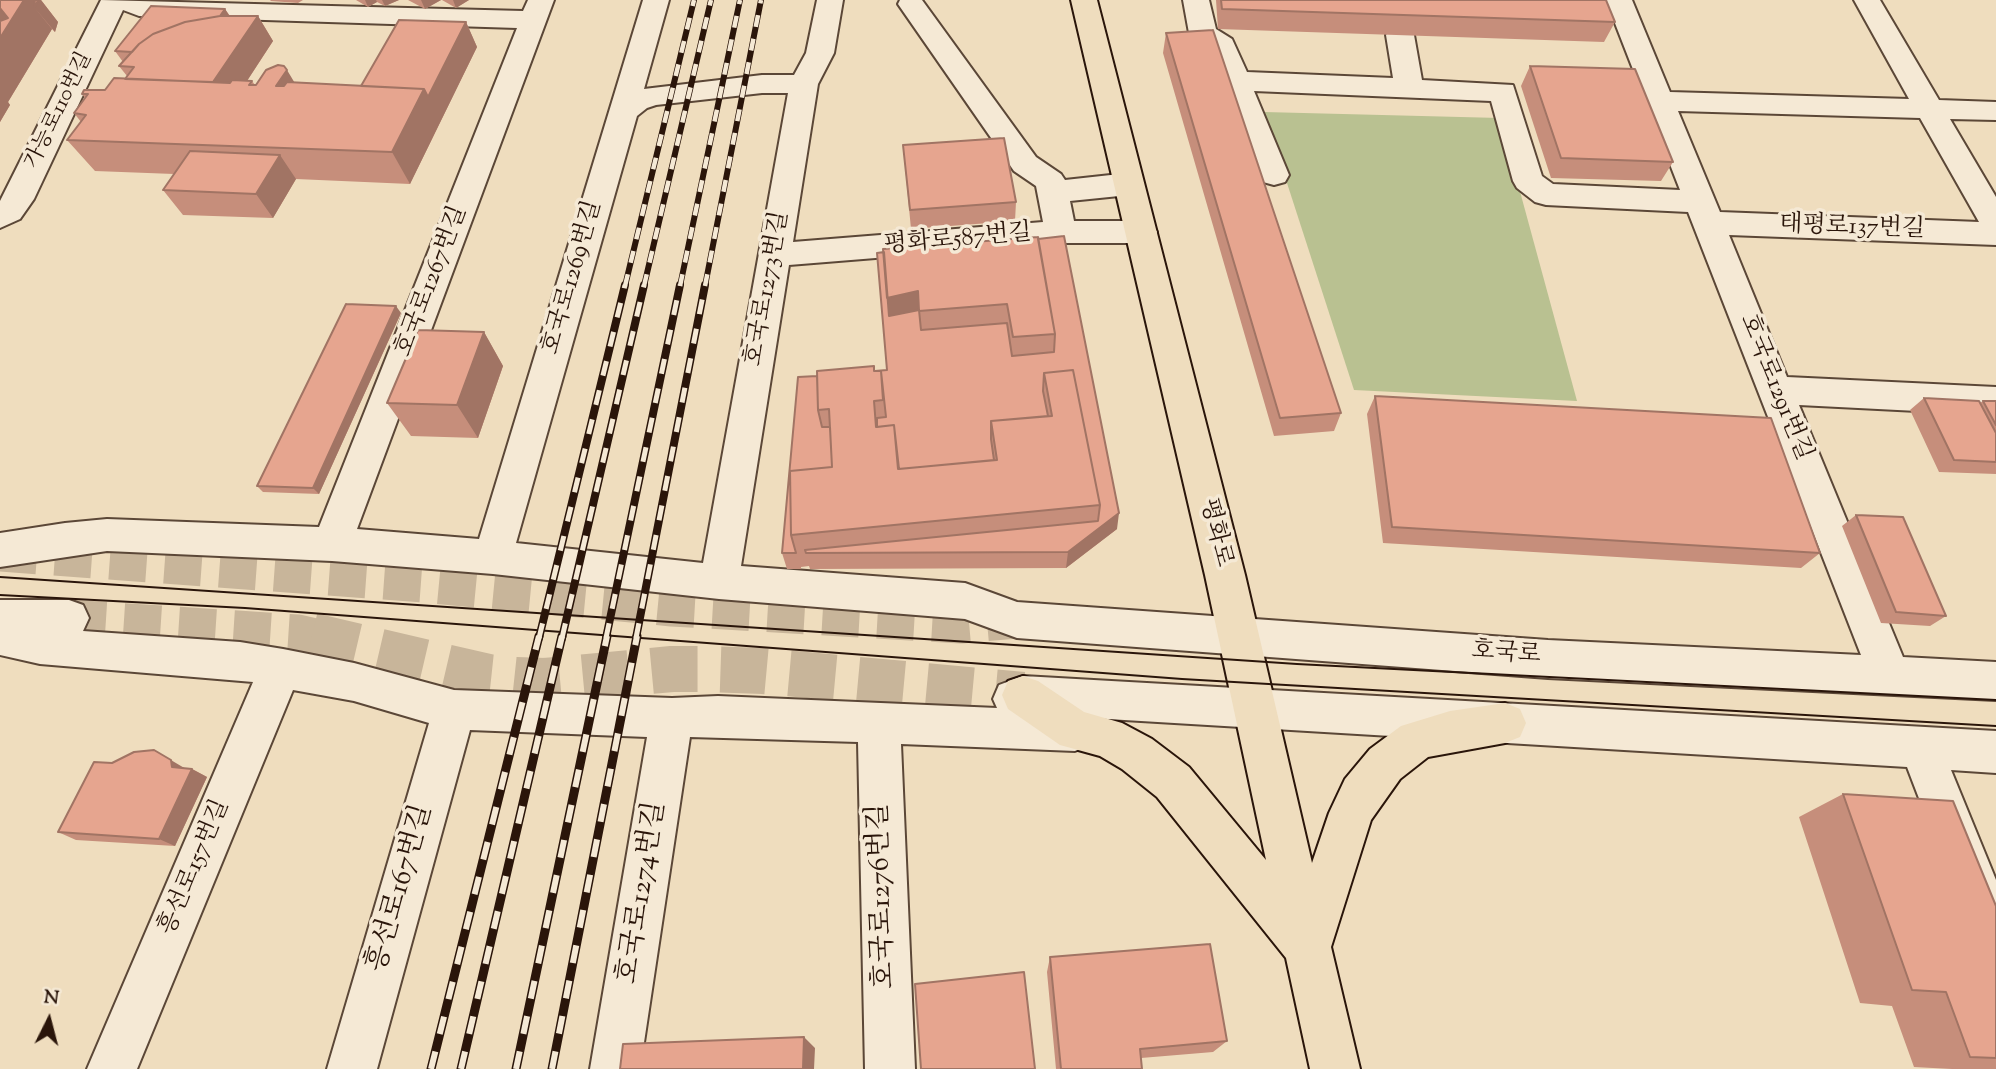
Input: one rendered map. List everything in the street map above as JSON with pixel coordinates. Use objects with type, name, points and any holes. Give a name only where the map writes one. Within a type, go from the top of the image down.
[{"type":"main road","name":"평화로","points":[[1084,0],[1238,636],[1335,1069]]},
{"type":"main road","points":[[1023,695],[1075,731],[1107,737],[1146,760],[1173,782],[1307,948]]},
{"type":"main road","points":[[1307,948],[1351,813],[1361,794],[1385,764],[1399,751],[1424,738],[1450,731],[1505,723]]},
{"type":"street","name":"가능로110번길","points":[[0,217],[9,211],[18,199],[114,0]]},
{"type":"street","name":"호국로1267번길","points":[[126,0],[139,8],[172,4],[537,10],[332,544]]},
{"type":"street","name":"호국로1269번길","points":[[493,557],[656,0]]},
{"type":"street","name":"호국로1273번길","points":[[719,582],[804,84],[820,52],[830,0]]},
{"type":"street","points":[[1196,0],[1203,33],[1222,44],[1274,175]]},
{"type":"street","name":"호국로1291번길","points":[[1619,0],[1889,674]]},
{"type":"street","points":[[1867,0],[1996,223]]},
{"type":"street","points":[[911,4],[1025,164],[1050,181],[1060,232]]},
{"type":"street","points":[[1236,81],[1409,88],[1400,35]]},
{"type":"street","points":[[622,113],[637,101],[654,96],[762,84],[804,84]]},
{"type":"street","name":"태평로137번길","points":[[1409,88],[1503,92],[1528,181],[1546,194],[1704,212],[1996,234]]},
{"type":"street","points":[[1660,101],[1996,111]]},
{"type":"street","points":[[1052,192],[1129,184]]},
{"type":"street","name":"평화로587번길","points":[[775,255],[1060,232],[1140,232]]},
{"type":"street","points":[[1775,390],[1996,401]]},
{"type":"street","name":"호국로","points":[[0,550],[107,535],[332,544],[493,557],[719,582],[965,601],[1017,620],[1548,659],[1996,681]]},
{"type":"street","points":[[0,618],[69,618]]},
{"type":"street","points":[[0,637],[40,646],[240,661],[354,682],[454,710],[672,718],[718,716],[1075,731]]},
{"type":"street","name":"흥선로157번길","points":[[112,1069],[271,689],[283,668]]},
{"type":"street","points":[[955,726],[1023,695],[1996,752]]},
{"type":"street","name":"흥선로167번길","points":[[352,1069],[454,710]]},
{"type":"street","name":"호국로1274번길","points":[[615,1069],[672,718]]},
{"type":"street","name":"호국로1276번길","points":[[879,724],[890,1069]]},
{"type":"street","points":[[1921,748],[1996,938]]},
{"type":"green space","points":[[1264,112],[1500,118],[1577,401],[1354,390]]},
{"type":"building","points":[[0,0],[24,0],[0,38],[0,21],[8,18],[0,8]]},
{"type":"building","points":[[1221,0],[1606,0],[1615,22],[1222,9]]},
{"type":"building","points":[[151,6],[225,9],[220,16],[185,22],[153,34],[132,52],[115,51]]},
{"type":"building","points":[[220,16],[258,16],[213,82],[125,79],[134,67],[119,66],[139,44],[153,34],[185,22]]},
{"type":"building","points":[[399,20],[466,22],[428,97],[424,89],[361,86]]},
{"type":"building","points":[[1213,30],[1341,413],[1280,418],[1166,33]]},
{"type":"building","points":[[278,65],[287,70],[276,86],[284,86],[287,82],[424,89],[392,152],[67,140],[86,115],[74,113],[88,94],[82,94],[84,90],[105,90],[114,78],[230,83],[232,80],[252,81],[249,85],[256,85],[266,70]]},
{"type":"building","points":[[1530,66],[1635,69],[1673,162],[1561,158]]},
{"type":"building","points":[[1004,138],[1016,202],[910,210],[903,145]]},
{"type":"building","points":[[190,151],[280,155],[256,194],[163,190]]},
{"type":"building","points":[[1064,236],[1119,513],[1068,552],[806,553],[805,550],[1098,521],[1100,505],[1073,370],[1044,373],[1043,391],[1048,416],[991,421],[994,460],[899,469],[894,425],[877,427],[877,418],[886,417],[881,371],[875,371],[887,370],[877,253],[884,252],[889,316],[919,310],[921,330],[1007,323],[1012,356],[1054,352],[1055,334],[1038,239]]},
{"type":"building","points":[[1038,237],[1055,334],[1013,337],[1007,304],[919,311],[918,291],[887,298],[883,249]]},
{"type":"building","points":[[346,304],[396,306],[313,488],[257,486]]},
{"type":"building","points":[[418,330],[484,332],[457,405],[387,403]]},
{"type":"building","points":[[874,366],[874,371],[881,371],[883,400],[874,401],[876,427],[894,425],[898,469],[997,460],[991,421],[1052,416],[1044,373],[1073,370],[1100,505],[791,535],[790,471],[832,467],[829,409],[818,410],[817,371]]},
{"type":"building","points":[[817,376],[818,410],[822,427],[830,427],[832,467],[790,471],[791,535],[796,553],[782,553],[798,377]]},
{"type":"building","points":[[1375,396],[1771,418],[1820,553],[1392,527]]},
{"type":"building","points":[[1924,398],[1979,401],[1996,433],[1996,462],[1954,460]]},
{"type":"building","points":[[1983,401],[1996,401],[1996,425]]},
{"type":"building","points":[[1856,515],[1903,517],[1946,616],[1896,612]]},
{"type":"building","points":[[154,750],[171,760],[172,767],[192,769],[159,839],[58,832],[94,762],[112,763],[134,752]]},
{"type":"building","points":[[1843,794],[1953,801],[1996,906],[1996,1058],[1970,1057],[1946,992],[1912,990]]},
{"type":"building","points":[[1210,944],[1227,1041],[1140,1049],[1142,1069],[1061,1069],[1050,957]]},
{"type":"building","points":[[1024,972],[1035,1069],[921,1069],[915,984]]},
{"type":"building","points":[[804,1037],[803,1069],[620,1069],[623,1044]]},
{"type":"tunnel","points":[[0,553],[423,584],[672,608],[961,625],[1017,620]]},
{"type":"tunnel","points":[[69,618],[298,633],[320,638]]},
{"type":"tunnel","points":[[312,636],[488,677],[516,680],[545,681],[672,669],[704,669],[763,671],[1023,695]]},
{"type":"tram line","points":[[0,577],[1297,664],[1996,700]]},
{"type":"tram line","points":[[0,595],[245,608],[1182,679],[1996,726]]},
{"type":"railway","points":[[625,286],[694,0]]},
{"type":"railway","points":[[644,286],[711,0]]},
{"type":"railway","points":[[680,286],[740,0]]},
{"type":"railway","points":[[705,286],[761,0]]},
{"type":"railway","points":[[539,638],[625,285]]},
{"type":"railway","points":[[562,638],[644,285]]},
{"type":"railway","points":[[606,638],[680,285]]},
{"type":"railway","points":[[636,638],[705,285]]},
{"type":"railway","points":[[431,1069],[539,636]]},
{"type":"railway","points":[[461,1069],[562,636]]},
{"type":"railway","points":[[516,1069],[607,636]]},
{"type":"railway","points":[[552,1069],[637,636]]}]
